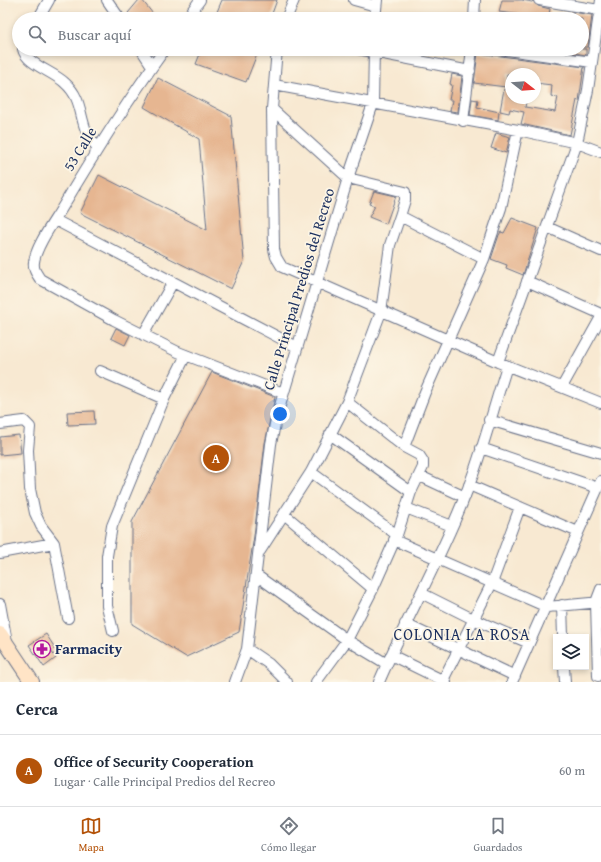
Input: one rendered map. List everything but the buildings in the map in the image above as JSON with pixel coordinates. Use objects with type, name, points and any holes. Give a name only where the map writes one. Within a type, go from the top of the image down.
[{"type":"main road","points":[[3,638],[32,682]]},
{"type":"street","points":[[42,12],[49,0]]},
{"type":"street","points":[[107,0],[115,12]]},
{"type":"street","points":[[191,12],[200,0]]},
{"type":"street","points":[[289,12],[294,0]]},
{"type":"street","points":[[354,0],[376,3]]},
{"type":"street","points":[[474,12],[475,0]]},
{"type":"street","points":[[379,682],[405,624],[438,558],[465,496],[481,448],[502,364],[527,281],[577,143],[592,62],[600,5],[539,0]]},
{"type":"street","points":[[26,56],[65,82],[76,96],[81,108],[82,121],[87,134],[98,148]]},
{"type":"street","points":[[146,56],[152,66]]},
{"type":"street","name":"53 Calle","points":[[144,335],[40,279],[34,270],[34,262],[37,252],[98,148],[160,56]]},
{"type":"street","points":[[276,56],[272,109],[276,257],[282,267],[381,312],[502,364],[601,403]]},
{"type":"street","name":"Calle Principal Predios del Recreo","points":[[235,682],[247,649],[271,444],[283,393],[318,283],[348,178],[373,104],[374,56]]},
{"type":"street","points":[[398,56],[470,71]]},
{"type":"street","points":[[463,121],[471,56]]},
{"type":"street","points":[[549,56],[592,62]]},
{"type":"street","points":[[274,85],[518,130],[577,143],[601,152]]},
{"type":"street","points":[[258,554],[311,472],[347,402],[381,312],[390,245],[405,200],[405,192],[348,178],[272,109]]},
{"type":"street","points":[[404,447],[448,340],[484,259],[501,208],[518,130]]},
{"type":"street","points":[[400,216],[484,259]]},
{"type":"street","points":[[55,220],[298,347]]},
{"type":"street","points":[[547,227],[601,251]]},
{"type":"street","points":[[527,281],[601,315],[562,387]]},
{"type":"street","points":[[173,282],[144,335],[186,355],[283,393]]},
{"type":"street","points":[[113,631],[107,606],[107,556],[112,526],[164,399],[186,355]]},
{"type":"street","points":[[100,371],[164,399]]},
{"type":"street","points":[[316,682],[347,640],[373,589],[396,537],[411,492],[420,476],[423,461],[419,455],[404,447],[347,402]]},
{"type":"street","points":[[489,420],[601,453]]},
{"type":"street","points":[[0,424],[24,421],[28,423],[30,427],[28,450],[30,489],[35,513],[41,526],[54,543],[68,618]]},
{"type":"street","points":[[330,434],[411,492]]},
{"type":"street","points":[[405,624],[458,649],[514,679],[535,628],[546,607],[599,485],[481,448]]},
{"type":"street","points":[[311,472],[396,537],[492,583],[546,607],[598,602]]},
{"type":"street","points":[[420,476],[465,496]]},
{"type":"street","points":[[469,485],[578,532]]},
{"type":"street","points":[[256,575],[347,640],[389,660],[443,682],[492,583],[520,507]]},
{"type":"street","points":[[406,508],[452,526]]},
{"type":"street","points":[[284,514],[373,589]]},
{"type":"street","points":[[0,553],[54,543]]},
{"type":"street","points":[[598,676],[598,602],[601,589]]},
{"type":"street","points":[[421,593],[473,620],[529,643]]},
{"type":"street","points":[[0,604],[3,638]]},
{"type":"street","points":[[562,605],[563,634]]},
{"type":"street","points":[[247,649],[269,664],[287,682]]},
{"type":"street","points":[[564,670],[565,682]]},
{"type":"place","name":"Office of Security Cooperation","points":[[216,458]]},
{"type":"place","name":"Farmacity","points":[[42,649]]},
{"type":"district","name":"COLONIA LA ROSA","points":[[462,634]]}]
